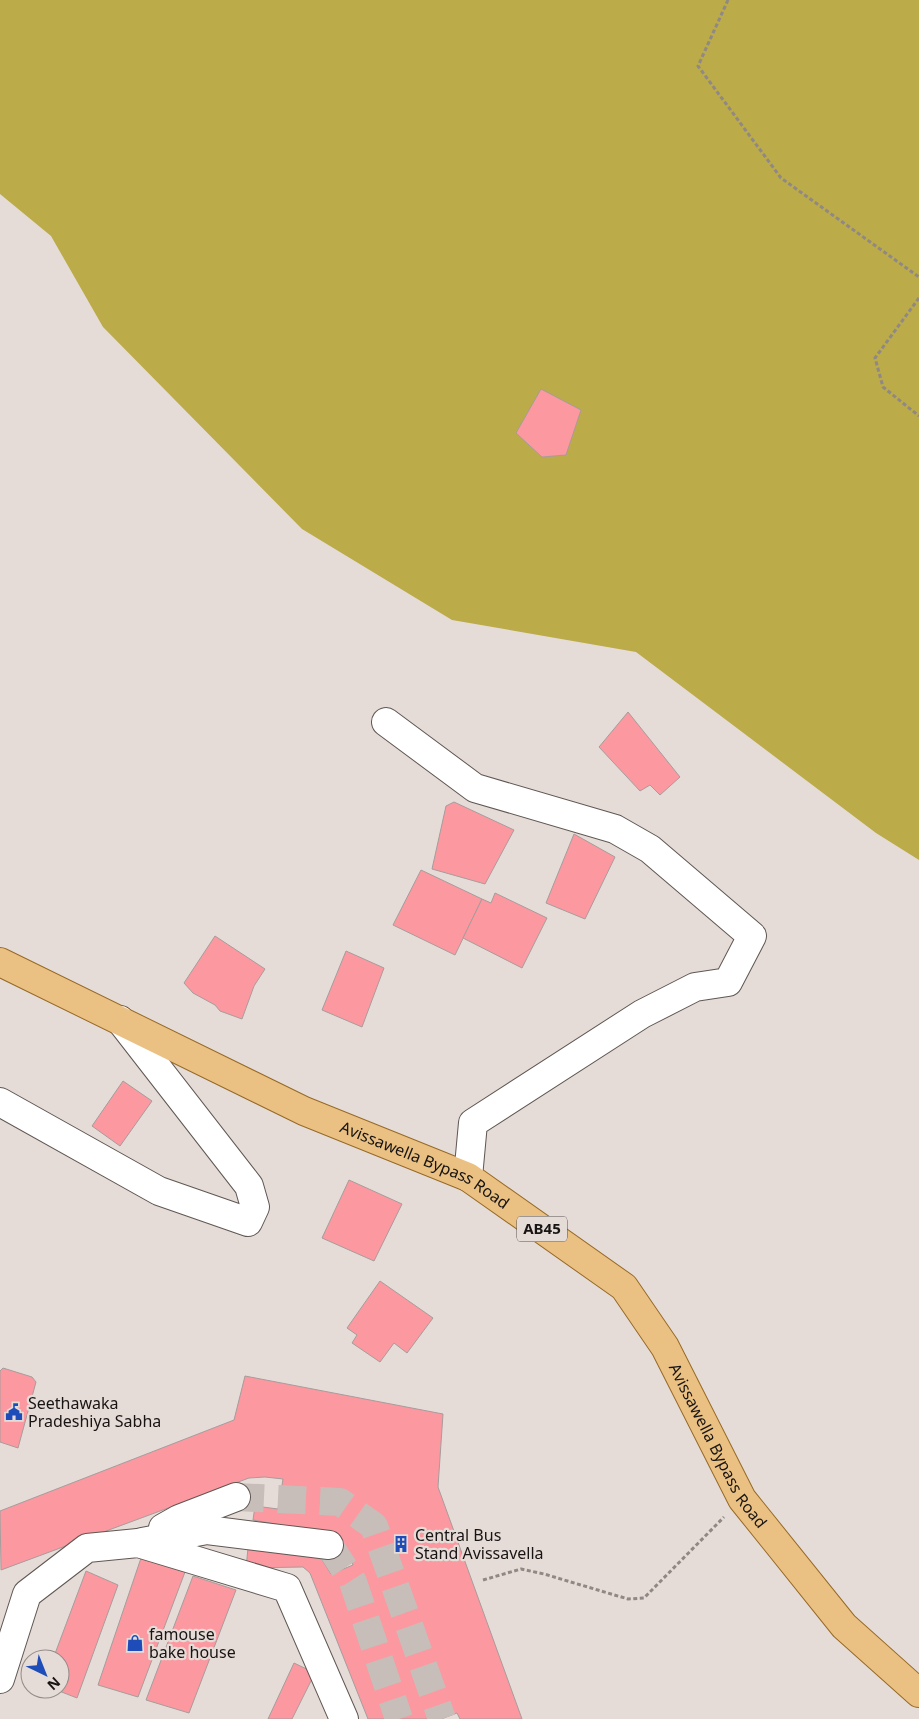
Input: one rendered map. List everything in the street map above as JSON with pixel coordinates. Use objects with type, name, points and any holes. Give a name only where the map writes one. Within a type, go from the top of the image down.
[{"type":"main road","name":"Avissawella Bypass Road","points":[[0,962],[304,1111],[468,1177],[624,1287],[666,1347],[742,1499],[844,1626],[919,1692]]},
{"type":"street","points":[[386,722],[475,788],[615,829],[643,845],[752,936],[728,982],[695,988],[642,1014],[473,1123],[468,1177]]},
{"type":"street","points":[[0,1102],[159,1191],[248,1222],[255,1208],[249,1186],[120,1020]]},
{"type":"street","points":[[138,1543],[179,1519],[236,1497]]},
{"type":"street","points":[[0,1679],[9,1615],[26,1594],[87,1548],[138,1543],[207,1530],[329,1545]]},
{"type":"street","points":[[138,1543],[287,1588],[344,1719]]},
{"type":"path","points":[[728,0],[698,66],[782,178],[919,277]]},
{"type":"path","points":[[919,298],[875,358],[883,387],[919,416]]},
{"type":"path","points":[[483,1580],[521,1569],[628,1599],[644,1598],[742,1499]]},
{"type":"shaded area","points":[[0,0],[919,0],[919,860],[876,833],[636,652],[452,620],[302,529],[103,327],[51,236],[0,194]]},
{"type":"building","points":[[541,389],[581,410],[566,455],[542,457],[516,433]]},
{"type":"building","points":[[628,712],[680,777],[660,795],[650,785],[640,791],[599,747]]},
{"type":"building","points":[[454,802],[514,830],[485,884],[432,869],[446,806]]},
{"type":"building","points":[[574,834],[615,857],[585,919],[546,903]]},
{"type":"building","points":[[421,870],[482,899],[455,955],[393,925]]},
{"type":"building","points":[[495,893],[547,918],[522,968],[463,938],[482,899],[491,903]]},
{"type":"building","points":[[215,936],[265,969],[254,986],[242,1019],[220,1011],[215,1005],[193,993],[184,983]]},
{"type":"building","points":[[346,951],[384,968],[362,1027],[322,1010]]},
{"type":"building","points":[[123,1081],[152,1101],[120,1146],[92,1126]]},
{"type":"building","points":[[349,1180],[402,1204],[374,1261],[322,1238]]},
{"type":"building","points":[[380,1281],[433,1318],[407,1353],[394,1343],[380,1362],[352,1343],[357,1335],[347,1328]]},
{"type":"building","name":"Seethawaka Pradeshiya Sabha","points":[[3,1368],[32,1377],[36,1382],[18,1448],[0,1442],[0,1371]]},
{"type":"building","name":"Central Bus Stand Avissavella","points":[[245,1376],[443,1414],[438,1487],[522,1719],[460,1719],[457,1713],[441,1719],[368,1719],[310,1573],[303,1567],[246,1568],[248,1548],[321,1558],[331,1574],[353,1565],[342,1540],[336,1535],[253,1520],[255,1506],[278,1509],[283,1479],[249,1478],[1,1570],[0,1511],[234,1420]]},
{"type":"building","points":[[141,1558],[185,1572],[138,1697],[98,1685]]},
{"type":"building","points":[[86,1571],[118,1585],[77,1698],[70,1695],[70,1649],[57,1649]]},
{"type":"building","points":[[193,1576],[236,1590],[189,1713],[146,1700]]},
{"type":"building","points":[[294,1663],[315,1673],[292,1719],[268,1719]]},
{"type":"tunnel","points":[[236,1497],[340,1502],[374,1526],[442,1719]]},
{"type":"tunnel","points":[[329,1545],[353,1582],[399,1719]]},
{"type":"place","name":"Seethawaka Pradeshiya Sabha","points":[[14,1412]]},
{"type":"place","name":"Central Bus Stand Avissavella","points":[[401,1544]]},
{"type":"place","name":"famouse bake house","points":[[135,1643]]}]
